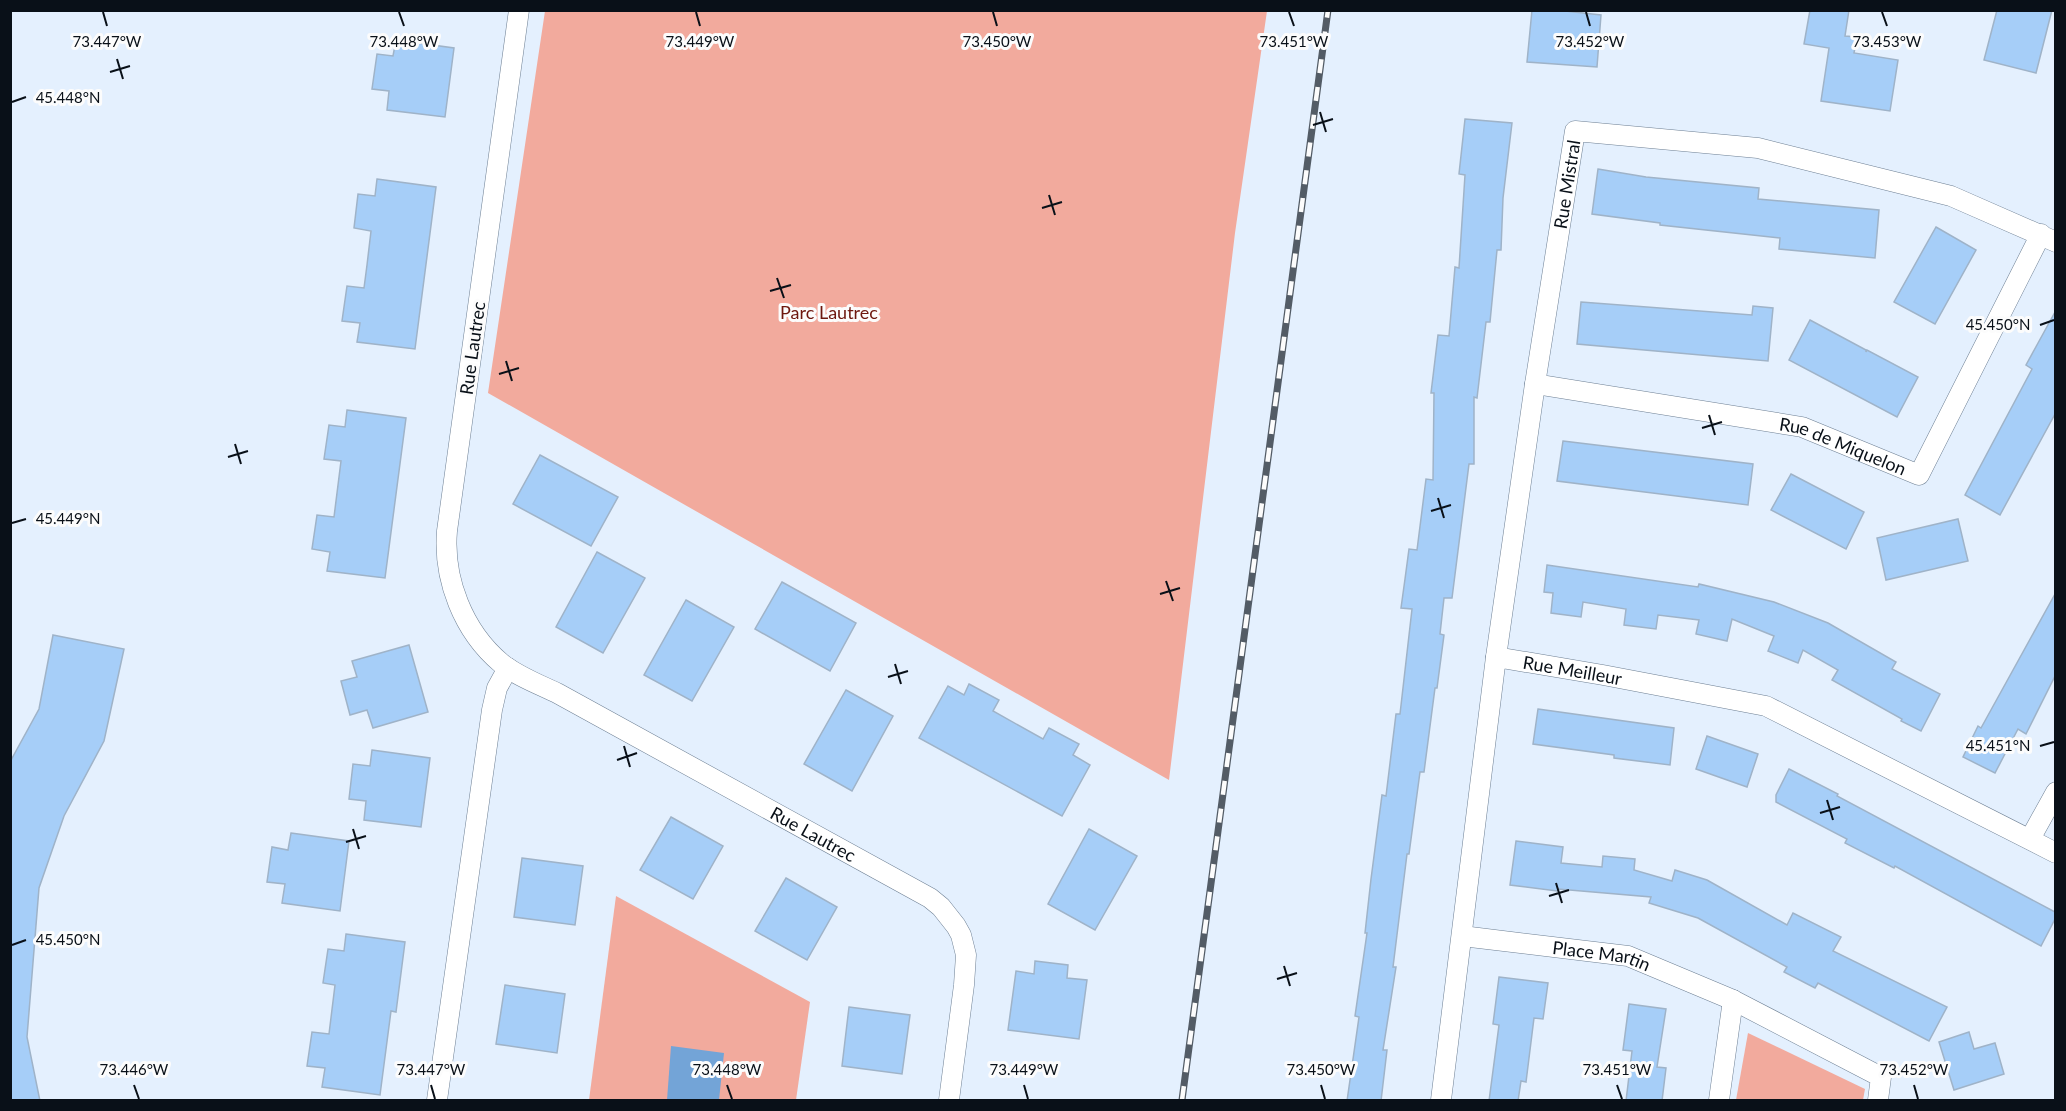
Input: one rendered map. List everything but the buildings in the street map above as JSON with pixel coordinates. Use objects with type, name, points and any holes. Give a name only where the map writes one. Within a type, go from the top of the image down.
[{"type":"street","name":"Rue Lautrec","points":[[519,10],[446,542],[447,566],[456,599],[481,641],[508,668],[930,898],[941,907],[961,935],[966,956],[949,1101]]},
{"type":"street","name":"Rue Mistral","points":[[1496,657],[1535,384],[1575,131],[1758,148],[1951,196],[2048,238]]},
{"type":"street","name":"Rue de Miquelon","points":[[1535,384],[1802,427],[1919,474],[2048,238]]},
{"type":"street","name":"Rue Meilleur","points":[[1441,1101],[1496,657],[1766,706],[2055,853]]},
{"type":"street","points":[[437,1101],[492,710],[497,688],[508,668]]},
{"type":"street","points":[[2030,839],[2055,792]]},
{"type":"street","name":"Place Martin","points":[[1462,936],[1628,956],[1733,1000],[1881,1077],[1878,1101]]},
{"type":"street","points":[[1719,1101],[1733,1000]]},
{"type":"green space","name":"Parc Lautrec","points":[[545,11],[1267,11],[1235,233],[1169,780],[488,393]]},
{"type":"green space","points":[[616,896],[810,1002],[796,1100],[589,1100]]},
{"type":"green space","points":[[1748,1033],[1865,1089],[1863,1100],[1736,1100]]},
{"type":"water","points":[[671,1046],[724,1053],[719,1100],[667,1100]]},
{"type":"railway","points":[[1182,1100],[1328,10]]}]
